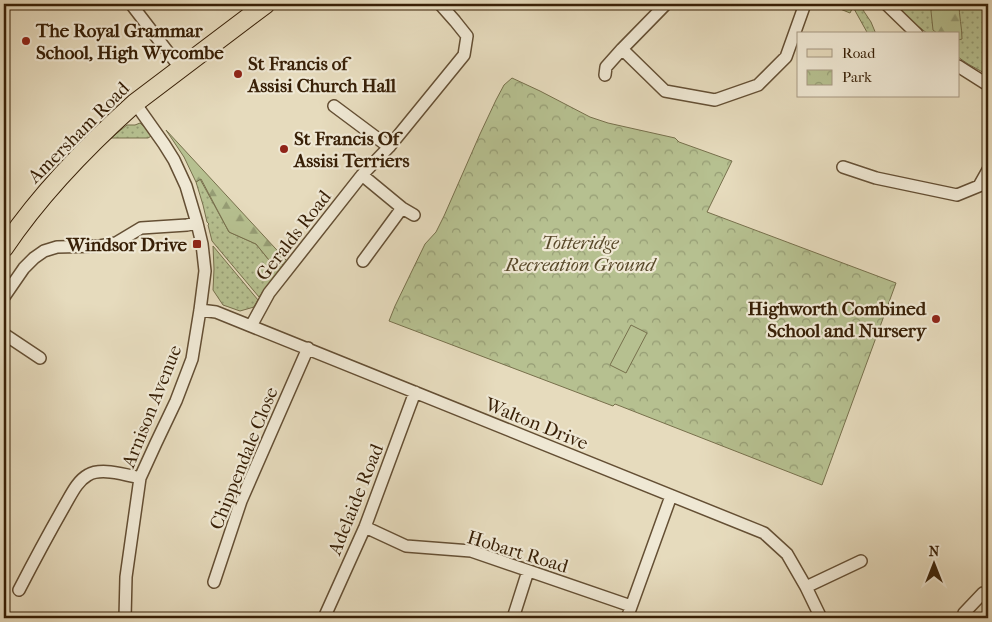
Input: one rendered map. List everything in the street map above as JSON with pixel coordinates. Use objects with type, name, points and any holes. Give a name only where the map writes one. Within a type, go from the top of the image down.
[{"type":"main road","name":"Amersham Road","points":[[4,248],[21,223],[60,176],[115,120],[266,4]]},
{"type":"street","points":[[131,4],[181,69]]},
{"type":"street","name":"Geralds Road","points":[[251,326],[269,293],[362,175],[389,147],[464,55],[467,36],[440,4]]},
{"type":"street","points":[[605,75],[606,67],[666,4]]},
{"type":"street","points":[[622,49],[665,91],[715,100],[758,85],[786,57],[805,4]]},
{"type":"street","points":[[886,4],[915,32]]},
{"type":"street","points":[[960,67],[988,84]]},
{"type":"street","name":"Arnison Avenue","points":[[125,618],[126,577],[140,478],[176,401],[192,359],[205,271],[202,244],[186,186],[174,160],[135,103]]},
{"type":"street","points":[[334,106],[389,147]]},
{"type":"street","points":[[843,168],[876,178],[957,195],[980,186],[988,170]]},
{"type":"street","points":[[362,175],[402,208],[414,215]]},
{"type":"street","points":[[363,261],[402,208]]},
{"type":"street","points":[[4,297],[24,268],[44,251],[57,247],[100,246],[116,243],[141,228],[197,223]]},
{"type":"street","name":"Walton Drive","points":[[200,310],[216,312],[308,348],[764,533],[787,554],[806,586],[820,618]]},
{"type":"street","points":[[4,334],[40,358]]},
{"type":"street","name":"Chippendale Close","points":[[214,582],[241,501],[308,348]]},
{"type":"street","name":"Adelaide Road","points":[[324,618],[365,527],[415,392]]},
{"type":"street","points":[[19,590],[46,537],[78,483],[87,475],[96,472],[113,472],[140,478]]},
{"type":"street","points":[[626,618],[671,496]]},
{"type":"street","name":"Hobart Road","points":[[365,527],[406,546],[471,551],[631,606]]},
{"type":"street","points":[[806,586],[861,561]]},
{"type":"street","points":[[513,618],[528,571]]},
{"type":"street","points":[[963,618],[964,613],[983,593],[988,593]]},
{"type":"green space","points":[[828,4],[859,4],[875,32],[867,32],[853,7],[850,13]]},
{"type":"green space","points":[[896,4],[988,4],[988,75],[960,58],[960,32],[925,32],[909,19]]},
{"type":"green space","points":[[932,4],[959,4],[962,39],[960,40],[960,32],[936,32],[933,30]]},
{"type":"green space","name":"Totteridge Recreation Ground","points":[[512,78],[590,117],[608,123],[675,138],[679,142],[732,161],[707,212],[896,283],[822,485],[615,404],[613,406],[389,321],[425,244],[436,232],[444,216],[496,100],[504,85]]},
{"type":"green space","points":[[112,101],[119,109],[110,117],[102,110]]},
{"type":"green space","points":[[140,123],[153,135],[148,138],[111,138],[127,125]]},
{"type":"green space","points":[[166,130],[287,261],[283,265],[269,260],[256,244],[229,232],[201,179],[196,182],[184,157]]},
{"type":"green space","points":[[200,179],[229,232],[256,244],[269,260],[283,265],[259,297],[212,241],[209,224],[196,182]]},
{"type":"green space","points":[[213,246],[258,300],[254,307],[240,311],[223,305],[213,290]]},
{"type":"green space","points":[[631,325],[647,333],[626,373],[610,365]]},
{"type":"place","name":"The Royal Grammar School, High Wycombe","points":[[26,41]]},
{"type":"place","name":"St Francis of Assisi Church Hall","points":[[238,74]]},
{"type":"place","name":"St Francis Of Assisi Terriers","points":[[284,149]]},
{"type":"place","name":"Windsor Drive","points":[[197,244]]},
{"type":"place","name":"Highworth Combined School and Nursery","points":[[936,319]]}]
